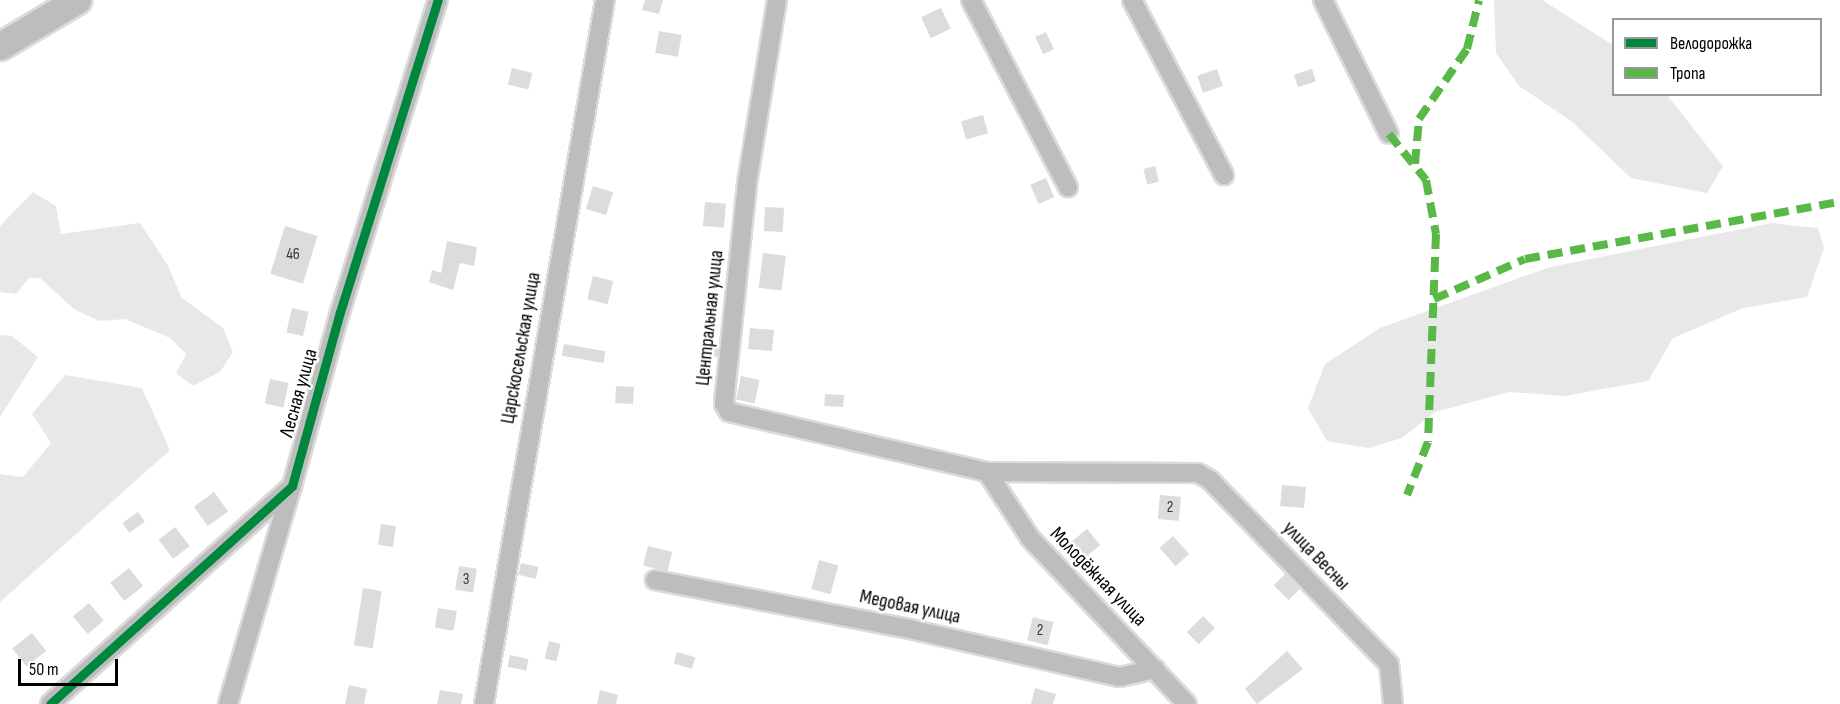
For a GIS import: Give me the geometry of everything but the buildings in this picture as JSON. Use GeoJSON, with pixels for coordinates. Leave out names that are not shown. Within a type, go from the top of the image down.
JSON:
{"type":"FeatureCollection","features":[{"type":"Feature","properties":{"kind":"highway"},"geometry":{"type":"LineString","coordinates":[[0,46],[76,0]]}},
{"type":"Feature","properties":{"kind":"street","name":"Лесная улица"},"geometry":{"type":"LineString","coordinates":[[228,704],[340,312],[438,0]]}},
{"type":"Feature","properties":{"kind":"street","name":"Царскосельская улица"},"geometry":{"type":"LineString","coordinates":[[484,704],[605,0]]}},
{"type":"Feature","properties":{"kind":"street","name":"Центральная улица"},"geometry":{"type":"LineString","coordinates":[[777,0],[747,184],[724,404],[729,412],[987,472],[1198,473],[1210,480]]}},
{"type":"Feature","properties":{"kind":"street"},"geometry":{"type":"LineString","coordinates":[[971,0],[1068,188]]}},
{"type":"Feature","properties":{"kind":"street"},"geometry":{"type":"LineString","coordinates":[[1132,0],[1224,175]]}},
{"type":"Feature","properties":{"kind":"street"},"geometry":{"type":"LineString","coordinates":[[1323,0],[1389,134]]}},
{"type":"Feature","properties":{"kind":"street","name":"Молодёжная улица"},"geometry":{"type":"LineString","coordinates":[[987,472],[1030,538],[1187,704]]}},
{"type":"Feature","properties":{"kind":"street","name":"улица Весны"},"geometry":{"type":"LineString","coordinates":[[1210,480],[1389,664],[1393,704]]}},
{"type":"Feature","properties":{"kind":"street"},"geometry":{"type":"LineString","coordinates":[[50,704],[292,486]]}},
{"type":"Feature","properties":{"kind":"street","name":"Медовая улица"},"geometry":{"type":"LineString","coordinates":[[655,580],[914,630],[1120,677],[1155,669]]}},
{"type":"Feature","properties":{"kind":"shaded area"},"geometry":{"type":"Polygon","coordinates":[[[1494,0],[1542,0],[1612,44],[1612,96],[1668,96],[1723,166],[1707,193],[1631,178],[1571,121],[1519,86],[1496,53],[1494,0]]]}},
{"type":"Feature","properties":{"kind":"shaded area"},"geometry":{"type":"Polygon","coordinates":[[[33,192],[56,206],[61,234],[140,223],[167,264],[182,298],[223,328],[233,352],[220,372],[193,386],[176,373],[186,354],[170,338],[125,319],[99,321],[74,309],[40,278],[29,278],[16,294],[0,292],[0,226],[33,192]]]}},
{"type":"Feature","properties":{"kind":"shaded area"},"geometry":{"type":"Polygon","coordinates":[[[1772,223],[1818,228],[1824,248],[1807,297],[1743,308],[1673,338],[1648,381],[1564,396],[1509,392],[1435,412],[1402,438],[1369,448],[1327,441],[1308,408],[1325,364],[1380,328],[1550,267],[1772,223]]]}},
{"type":"Feature","properties":{"kind":"shaded area"},"geometry":{"type":"Polygon","coordinates":[[[0,335],[12,336],[38,357],[0,417],[0,335]]]}},
{"type":"Feature","properties":{"kind":"shaded area"},"geometry":{"type":"Polygon","coordinates":[[[65,375],[142,388],[170,450],[0,602],[0,474],[23,477],[51,443],[32,414],[65,375]]]}},
{"type":"Feature","properties":{"kind":"marked path"},"geometry":{"type":"LineString","coordinates":[[1415,164],[1419,119],[1467,49],[1479,0]]}},
{"type":"Feature","properties":{"kind":"marked path"},"geometry":{"type":"LineString","coordinates":[[1389,134],[1426,180],[1436,234],[1428,442],[1407,495]]}},
{"type":"Feature","properties":{"kind":"marked path"},"geometry":{"type":"LineString","coordinates":[[1434,299],[1525,259],[1840,202]]}},
{"type":"Feature","properties":{"kind":"cycle path"},"geometry":{"type":"LineString","coordinates":[[50,704],[292,486],[340,312],[438,0]]}}]}
